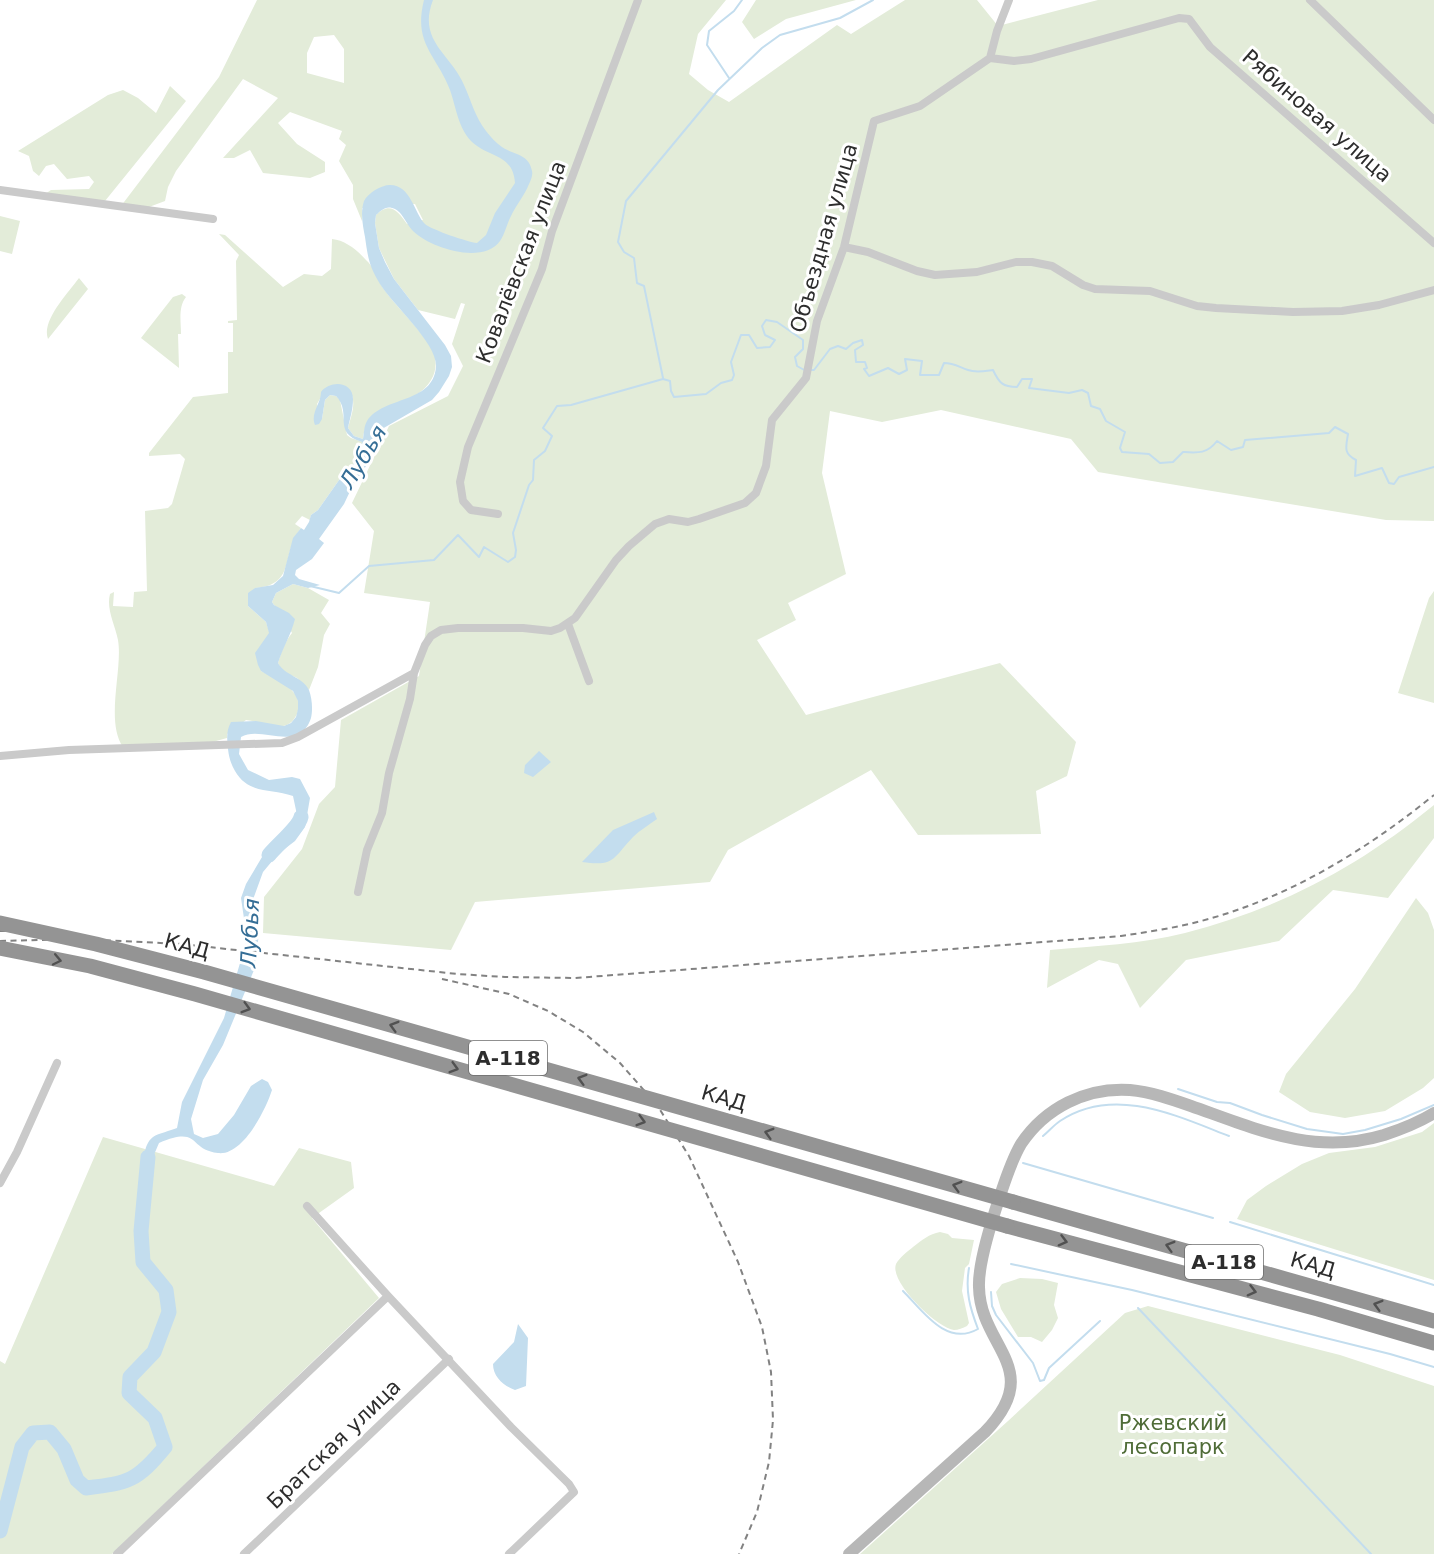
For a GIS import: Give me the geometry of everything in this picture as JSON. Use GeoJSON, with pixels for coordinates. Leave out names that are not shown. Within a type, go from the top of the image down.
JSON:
{"type":"FeatureCollection","features":[{"type":"Feature","properties":{"kind":"highway","name":"КАД"},"geometry":{"type":"LineString","coordinates":[[0,923],[96,944],[204,972],[1434,1321]]}},
{"type":"Feature","properties":{"kind":"highway","name":"КАД"},"geometry":{"type":"LineString","coordinates":[[0,948],[90,966],[195,994],[1006,1226],[1318,1309],[1434,1343]]}},
{"type":"Feature","properties":{"kind":"street","name":"Ковалёвская улица"},"geometry":{"type":"LineString","coordinates":[[498,514],[471,510],[463,501],[460,482],[468,447],[542,268],[552,231],[629,30],[638,0]]}},
{"type":"Feature","properties":{"kind":"street"},"geometry":{"type":"LineString","coordinates":[[990,58],[996,31],[1009,0]]}},
{"type":"Feature","properties":{"kind":"street"},"geometry":{"type":"LineString","coordinates":[[1310,0],[1434,120]]}},
{"type":"Feature","properties":{"kind":"street","name":"Рябиновая улица"},"geometry":{"type":"LineString","coordinates":[[990,58],[1014,61],[1031,59],[1179,18],[1189,19],[1210,46],[1434,243]]}},
{"type":"Feature","properties":{"kind":"street","name":"Объездная улица"},"geometry":{"type":"LineString","coordinates":[[568,624],[582,609],[616,560],[655,524],[669,519],[688,522],[699,519],[745,504],[756,493],[766,466],[772,420],[806,378],[817,321],[844,247],[874,122],[920,106],[990,58]]}},
{"type":"Feature","properties":{"kind":"street"},"geometry":{"type":"LineString","coordinates":[[0,190],[213,219]]}},
{"type":"Feature","properties":{"kind":"street"},"geometry":{"type":"LineString","coordinates":[[844,247],[868,252],[916,271],[935,274],[977,272],[1016,262],[1032,262],[1052,266],[1083,285],[1095,289],[1150,291],[1197,306],[1216,308],[1293,312],[1342,311],[1379,305],[1434,290]]}},
{"type":"Feature","properties":{"kind":"street"},"geometry":{"type":"LineString","coordinates":[[358,892],[367,850],[382,813],[389,773],[410,699],[414,673],[424,645],[431,636],[441,630],[458,628],[524,628],[551,631],[568,624],[589,681]]}},
{"type":"Feature","properties":{"kind":"street"},"geometry":{"type":"LineString","coordinates":[[0,756],[69,750],[282,743],[298,737],[414,673]]}},
{"type":"Feature","properties":{"kind":"street"},"geometry":{"type":"LineString","coordinates":[[0,1183],[17,1152],[57,1063]]}},
{"type":"Feature","properties":{"kind":"street"},"geometry":{"type":"LineString","coordinates":[[849,1554],[985,1432],[1007,1402],[1010,1394],[1008,1365],[983,1310],[979,1288],[980,1275],[993,1216],[1014,1159],[1027,1136],[1047,1115],[1087,1095],[1101,1091],[1129,1090],[1154,1094],[1266,1131],[1309,1141],[1335,1144],[1359,1141],[1403,1129],[1434,1113]]}},
{"type":"Feature","properties":{"kind":"street"},"geometry":{"type":"LineString","coordinates":[[307,1206],[388,1296],[511,1427],[569,1484],[574,1492],[510,1554]]}},
{"type":"Feature","properties":{"kind":"street"},"geometry":{"type":"LineString","coordinates":[[117,1554],[388,1296]]}},
{"type":"Feature","properties":{"kind":"street","name":"Братская улица"},"geometry":{"type":"LineString","coordinates":[[244,1554],[449,1359]]}},
{"type":"Feature","properties":{"kind":"green space"},"geometry":{"type":"Polygon","coordinates":[[[257,0],[726,0],[698,34],[689,74],[708,90],[729,102],[837,25],[851,34],[905,0],[977,0],[998,26],[1098,0],[1434,0],[1434,521],[1386,520],[1098,472],[1071,439],[941,410],[882,422],[830,411],[822,473],[846,574],[788,603],[796,620],[757,640],[806,715],[1000,663],[1076,742],[1067,776],[1036,791],[1041,834],[918,835],[871,770],[728,850],[710,882],[475,902],[451,950],[263,933],[264,897],[302,849],[319,804],[335,787],[341,720],[419,676],[430,602],[364,593],[374,531],[352,503],[389,426],[448,396],[463,366],[452,344],[465,304],[461,303],[455,319],[418,310],[394,279],[379,248],[376,215],[390,208],[397,212],[407,224],[423,220],[415,204],[362,208],[362,221],[353,199],[353,185],[339,161],[346,145],[339,139],[342,131],[290,112],[278,123],[297,144],[325,162],[325,172],[310,178],[263,173],[250,150],[234,158],[223,158],[278,98],[243,79],[176,171],[168,187],[165,201],[149,207],[121,206],[219,77],[257,0]],[[334,35],[314,37],[307,53],[307,73],[344,83],[344,49],[334,35]]]}},
{"type":"Feature","properties":{"kind":"green space"},"geometry":{"type":"Polygon","coordinates":[[[756,0],[856,0],[786,19],[754,39],[742,22],[756,0]]]}},
{"type":"Feature","properties":{"kind":"green space"},"geometry":{"type":"Polygon","coordinates":[[[170,86],[186,101],[105,201],[45,194],[51,190],[89,189],[94,182],[89,176],[67,179],[54,164],[46,166],[39,176],[33,171],[29,156],[18,151],[108,95],[123,90],[138,98],[156,113],[170,86]]]}},
{"type":"Feature","properties":{"kind":"green space"},"geometry":{"type":"Polygon","coordinates":[[[0,216],[20,221],[12,254],[0,251],[0,216]]]}},
{"type":"Feature","properties":{"kind":"green space"},"geometry":{"type":"Polygon","coordinates":[[[219,234],[225,235],[283,287],[304,274],[322,276],[331,269],[332,239],[350,246],[369,263],[383,288],[427,341],[434,353],[435,369],[431,380],[423,390],[373,416],[363,439],[354,436],[348,428],[353,405],[350,391],[330,395],[340,400],[347,435],[363,442],[359,455],[318,510],[311,515],[310,520],[302,516],[295,524],[301,528],[295,538],[282,575],[268,586],[255,588],[248,606],[266,622],[270,634],[264,643],[261,671],[294,692],[299,706],[293,720],[288,725],[278,726],[246,720],[227,734],[227,738],[211,744],[123,747],[115,723],[119,652],[110,611],[110,594],[114,592],[113,606],[133,607],[134,592],[147,591],[145,511],[168,508],[172,504],[185,459],[180,454],[149,456],[149,453],[193,397],[228,393],[228,352],[233,352],[233,323],[228,323],[228,321],[237,320],[236,261],[239,255],[219,234]],[[330,395],[321,397],[317,404],[322,419],[325,400],[330,395]]]}},
{"type":"Feature","properties":{"kind":"green space"},"geometry":{"type":"Polygon","coordinates":[[[79,278],[88,289],[48,339],[48,324],[52,316],[79,278]]]}},
{"type":"Feature","properties":{"kind":"green space"},"geometry":{"type":"Polygon","coordinates":[[[182,294],[186,297],[181,310],[181,334],[178,334],[179,368],[141,338],[173,297],[182,294]]]}},
{"type":"Feature","properties":{"kind":"green space"},"geometry":{"type":"Polygon","coordinates":[[[293,584],[308,588],[329,600],[321,613],[330,624],[324,635],[318,667],[309,690],[297,678],[282,671],[278,663],[285,643],[292,633],[279,609],[272,602],[276,593],[293,584]]]}},
{"type":"Feature","properties":{"kind":"green space"},"geometry":{"type":"Polygon","coordinates":[[[1434,591],[1434,703],[1398,693],[1429,598],[1434,591]]]}},
{"type":"Feature","properties":{"kind":"green space"},"geometry":{"type":"Polygon","coordinates":[[[1434,805],[1434,838],[1388,898],[1333,890],[1279,941],[1186,960],[1140,1008],[1118,964],[1099,960],[1047,988],[1050,950],[1168,937],[1254,911],[1317,883],[1347,866],[1377,848],[1434,805]]]}},
{"type":"Feature","properties":{"kind":"green space"},"geometry":{"type":"Polygon","coordinates":[[[1416,898],[1428,913],[1434,930],[1434,1078],[1423,1088],[1385,1111],[1345,1118],[1310,1112],[1279,1092],[1286,1074],[1355,989],[1416,898]]]}},
{"type":"Feature","properties":{"kind":"green space"},"geometry":{"type":"Polygon","coordinates":[[[1434,1123],[1434,1280],[1237,1219],[1247,1200],[1302,1164],[1329,1153],[1375,1147],[1422,1132],[1434,1123]]]}},
{"type":"Feature","properties":{"kind":"green space"},"geometry":{"type":"Polygon","coordinates":[[[103,1137],[274,1186],[299,1148],[351,1162],[354,1188],[312,1218],[379,1298],[112,1554],[0,1554],[0,1361],[5,1364],[103,1137]]]}},
{"type":"Feature","properties":{"kind":"green space"},"geometry":{"type":"Polygon","coordinates":[[[940,1232],[952,1238],[974,1240],[969,1264],[965,1268],[962,1291],[969,1323],[957,1330],[946,1327],[926,1313],[907,1292],[896,1272],[899,1259],[932,1234],[940,1232]]]}},
{"type":"Feature","properties":{"kind":"green space"},"geometry":{"type":"Polygon","coordinates":[[[1020,1278],[1042,1279],[1058,1283],[1054,1305],[1058,1318],[1042,1342],[1031,1337],[1018,1337],[1001,1309],[996,1292],[1002,1284],[1020,1278]]]}},
{"type":"Feature","properties":{"kind":"green space","name":"Ржевский лесопарк"},"geometry":{"type":"Polygon","coordinates":[[[1148,1306],[1340,1355],[1434,1386],[1434,1554],[860,1554],[1125,1313],[1148,1306]]]}},
{"type":"Feature","properties":{"kind":"water"},"geometry":{"type":"Polygon","coordinates":[[[424,0],[433,0],[429,14],[432,37],[458,74],[482,126],[506,150],[528,161],[532,178],[500,241],[492,248],[482,252],[456,251],[431,243],[413,231],[395,209],[385,208],[376,215],[379,248],[385,262],[394,279],[445,345],[451,356],[452,367],[449,376],[432,400],[382,429],[371,459],[353,485],[344,504],[319,539],[324,543],[312,559],[296,570],[295,575],[299,579],[320,585],[308,588],[293,584],[276,593],[272,602],[295,619],[278,663],[285,671],[306,685],[309,690],[312,704],[311,718],[305,729],[289,737],[250,734],[241,737],[239,754],[248,770],[269,780],[292,777],[300,779],[310,798],[305,827],[295,841],[278,854],[263,872],[251,905],[259,934],[254,970],[223,1045],[203,1080],[191,1119],[194,1134],[203,1138],[218,1134],[234,1115],[251,1086],[262,1079],[268,1082],[272,1090],[269,1098],[252,1130],[236,1147],[227,1152],[218,1153],[202,1148],[188,1137],[172,1138],[159,1143],[153,1157],[150,1176],[143,1176],[144,1155],[149,1141],[155,1136],[177,1128],[182,1102],[224,1018],[247,939],[241,898],[246,884],[265,852],[289,834],[297,815],[293,796],[247,784],[235,771],[229,755],[227,735],[231,722],[256,721],[284,726],[296,717],[298,709],[298,701],[293,691],[261,671],[258,665],[255,653],[269,633],[266,622],[248,606],[248,593],[255,588],[273,585],[283,576],[293,538],[301,528],[304,530],[311,515],[318,510],[359,455],[362,442],[347,433],[343,409],[336,396],[330,395],[325,400],[322,419],[319,424],[315,425],[314,416],[321,392],[335,384],[349,389],[353,399],[348,428],[354,436],[363,439],[366,423],[374,413],[426,388],[433,379],[436,367],[435,358],[423,336],[386,293],[373,272],[363,224],[364,201],[368,195],[379,188],[386,185],[397,186],[407,194],[425,224],[477,243],[486,235],[495,213],[515,183],[510,166],[471,141],[463,130],[450,90],[428,48],[421,28],[424,0]]]}},
{"type":"Feature","properties":{"kind":"water"},"geometry":{"type":"Polygon","coordinates":[[[539,751],[551,762],[533,777],[524,773],[525,765],[539,751]]]}},
{"type":"Feature","properties":{"kind":"water"},"geometry":{"type":"Polygon","coordinates":[[[654,812],[657,819],[636,834],[612,859],[601,863],[582,862],[613,830],[654,812]]]}},
{"type":"Feature","properties":{"kind":"water"},"geometry":{"type":"Polygon","coordinates":[[[518,1324],[528,1338],[526,1386],[515,1390],[500,1380],[493,1369],[493,1364],[514,1342],[518,1324]]]}},
{"type":"Feature","properties":{"kind":"waterway"},"geometry":{"type":"LineString","coordinates":[[729,78],[707,45],[709,31],[734,11],[742,0]]}},
{"type":"Feature","properties":{"kind":"waterway"},"geometry":{"type":"LineString","coordinates":[[663,378],[644,286],[637,283],[634,258],[624,252],[618,242],[626,201],[718,90],[762,48],[780,35],[840,18],[873,0]]}},
{"type":"Feature","properties":{"kind":"waterway"},"geometry":{"type":"LineString","coordinates":[[310,586],[339,593],[369,566],[434,560],[458,535],[479,557],[484,547],[508,562],[515,557],[513,533],[529,485],[533,480],[534,460],[545,451],[552,436],[543,428],[557,406],[571,405],[663,379],[670,381],[674,397],[706,394],[721,383],[732,380],[734,375],[731,362],[741,335],[749,335],[757,348],[770,347],[775,340],[765,335],[762,326],[766,320],[777,322],[803,340],[803,349],[795,357],[797,366],[806,371]]}},
{"type":"Feature","properties":{"kind":"waterway"},"geometry":{"type":"LineString","coordinates":[[811,370],[814,370],[830,349],[838,346],[846,349],[862,340],[863,345],[855,350],[856,362],[865,362],[867,368],[864,369],[869,376],[888,368],[899,374],[907,370],[905,359],[922,361],[920,375],[939,375],[944,363],[948,363],[974,371],[993,370],[1000,381],[1008,386],[1017,387],[1022,379],[1032,379],[1029,388],[1069,393],[1082,390],[1088,393],[1091,406],[1100,409],[1106,421],[1125,432],[1120,448],[1122,452],[1149,454],[1160,463],[1173,462],[1183,452],[1206,450],[1217,441],[1231,450],[1243,447],[1245,440],[1329,433],[1335,427],[1348,434],[1346,449],[1349,455],[1356,460],[1355,476],[1382,468],[1389,483],[1394,484],[1399,477],[1434,467]]}},
{"type":"Feature","properties":{"kind":"waterway","name":"Лубья"},"geometry":{"type":"LineString","coordinates":[[269,855],[292,831],[301,817]]}},
{"type":"Feature","properties":{"kind":"waterway"},"geometry":{"type":"LineString","coordinates":[[1178,1089],[1217,1102],[1230,1103],[1307,1129],[1343,1134],[1401,1119],[1434,1105]]}},
{"type":"Feature","properties":{"kind":"waterway"},"geometry":{"type":"LineString","coordinates":[[1043,1136],[1060,1121],[1081,1110],[1102,1105],[1123,1105],[1167,1113],[1229,1136]]}},
{"type":"Feature","properties":{"kind":"waterway","name":"Лубья"},"geometry":{"type":"LineString","coordinates":[[0,1531],[22,1447],[33,1433],[50,1432],[64,1449],[77,1480],[86,1488],[123,1482],[139,1474],[165,1447],[155,1418],[129,1393],[130,1377],[154,1352],[169,1312],[166,1290],[143,1262],[141,1231],[148,1157]]}},
{"type":"Feature","properties":{"kind":"waterway"},"geometry":{"type":"LineString","coordinates":[[1023,1163],[1213,1218]]}},
{"type":"Feature","properties":{"kind":"waterway"},"geometry":{"type":"LineString","coordinates":[[1230,1222],[1434,1285]]}},
{"type":"Feature","properties":{"kind":"waterway"},"geometry":{"type":"LineString","coordinates":[[1011,1264],[1132,1290],[1434,1367]]}},
{"type":"Feature","properties":{"kind":"waterway"},"geometry":{"type":"LineString","coordinates":[[903,1291],[927,1317],[945,1330],[966,1333],[978,1329],[969,1299],[969,1268]]}},
{"type":"Feature","properties":{"kind":"waterway"},"geometry":{"type":"LineString","coordinates":[[991,1292],[992,1306],[996,1315],[1033,1363],[1040,1381],[1044,1380],[1049,1368],[1100,1321]]}},
{"type":"Feature","properties":{"kind":"waterway"},"geometry":{"type":"LineString","coordinates":[[1138,1308],[1371,1554]]}},
{"type":"Feature","properties":{"kind":"railway"},"geometry":{"type":"LineString","coordinates":[[0,941],[80,939],[181,944],[457,974],[575,978],[1121,936],[1215,917],[1283,892],[1346,858],[1434,795]]}},
{"type":"Feature","properties":{"kind":"railway"},"geometry":{"type":"LineString","coordinates":[[0,931],[42,931]]}},
{"type":"Feature","properties":{"kind":"railway"},"geometry":{"type":"LineString","coordinates":[[442,979],[509,994],[548,1011],[583,1032],[620,1063],[657,1105],[689,1156],[738,1262],[762,1327],[771,1372],[773,1420],[769,1462],[757,1512],[739,1554]]}}]}
